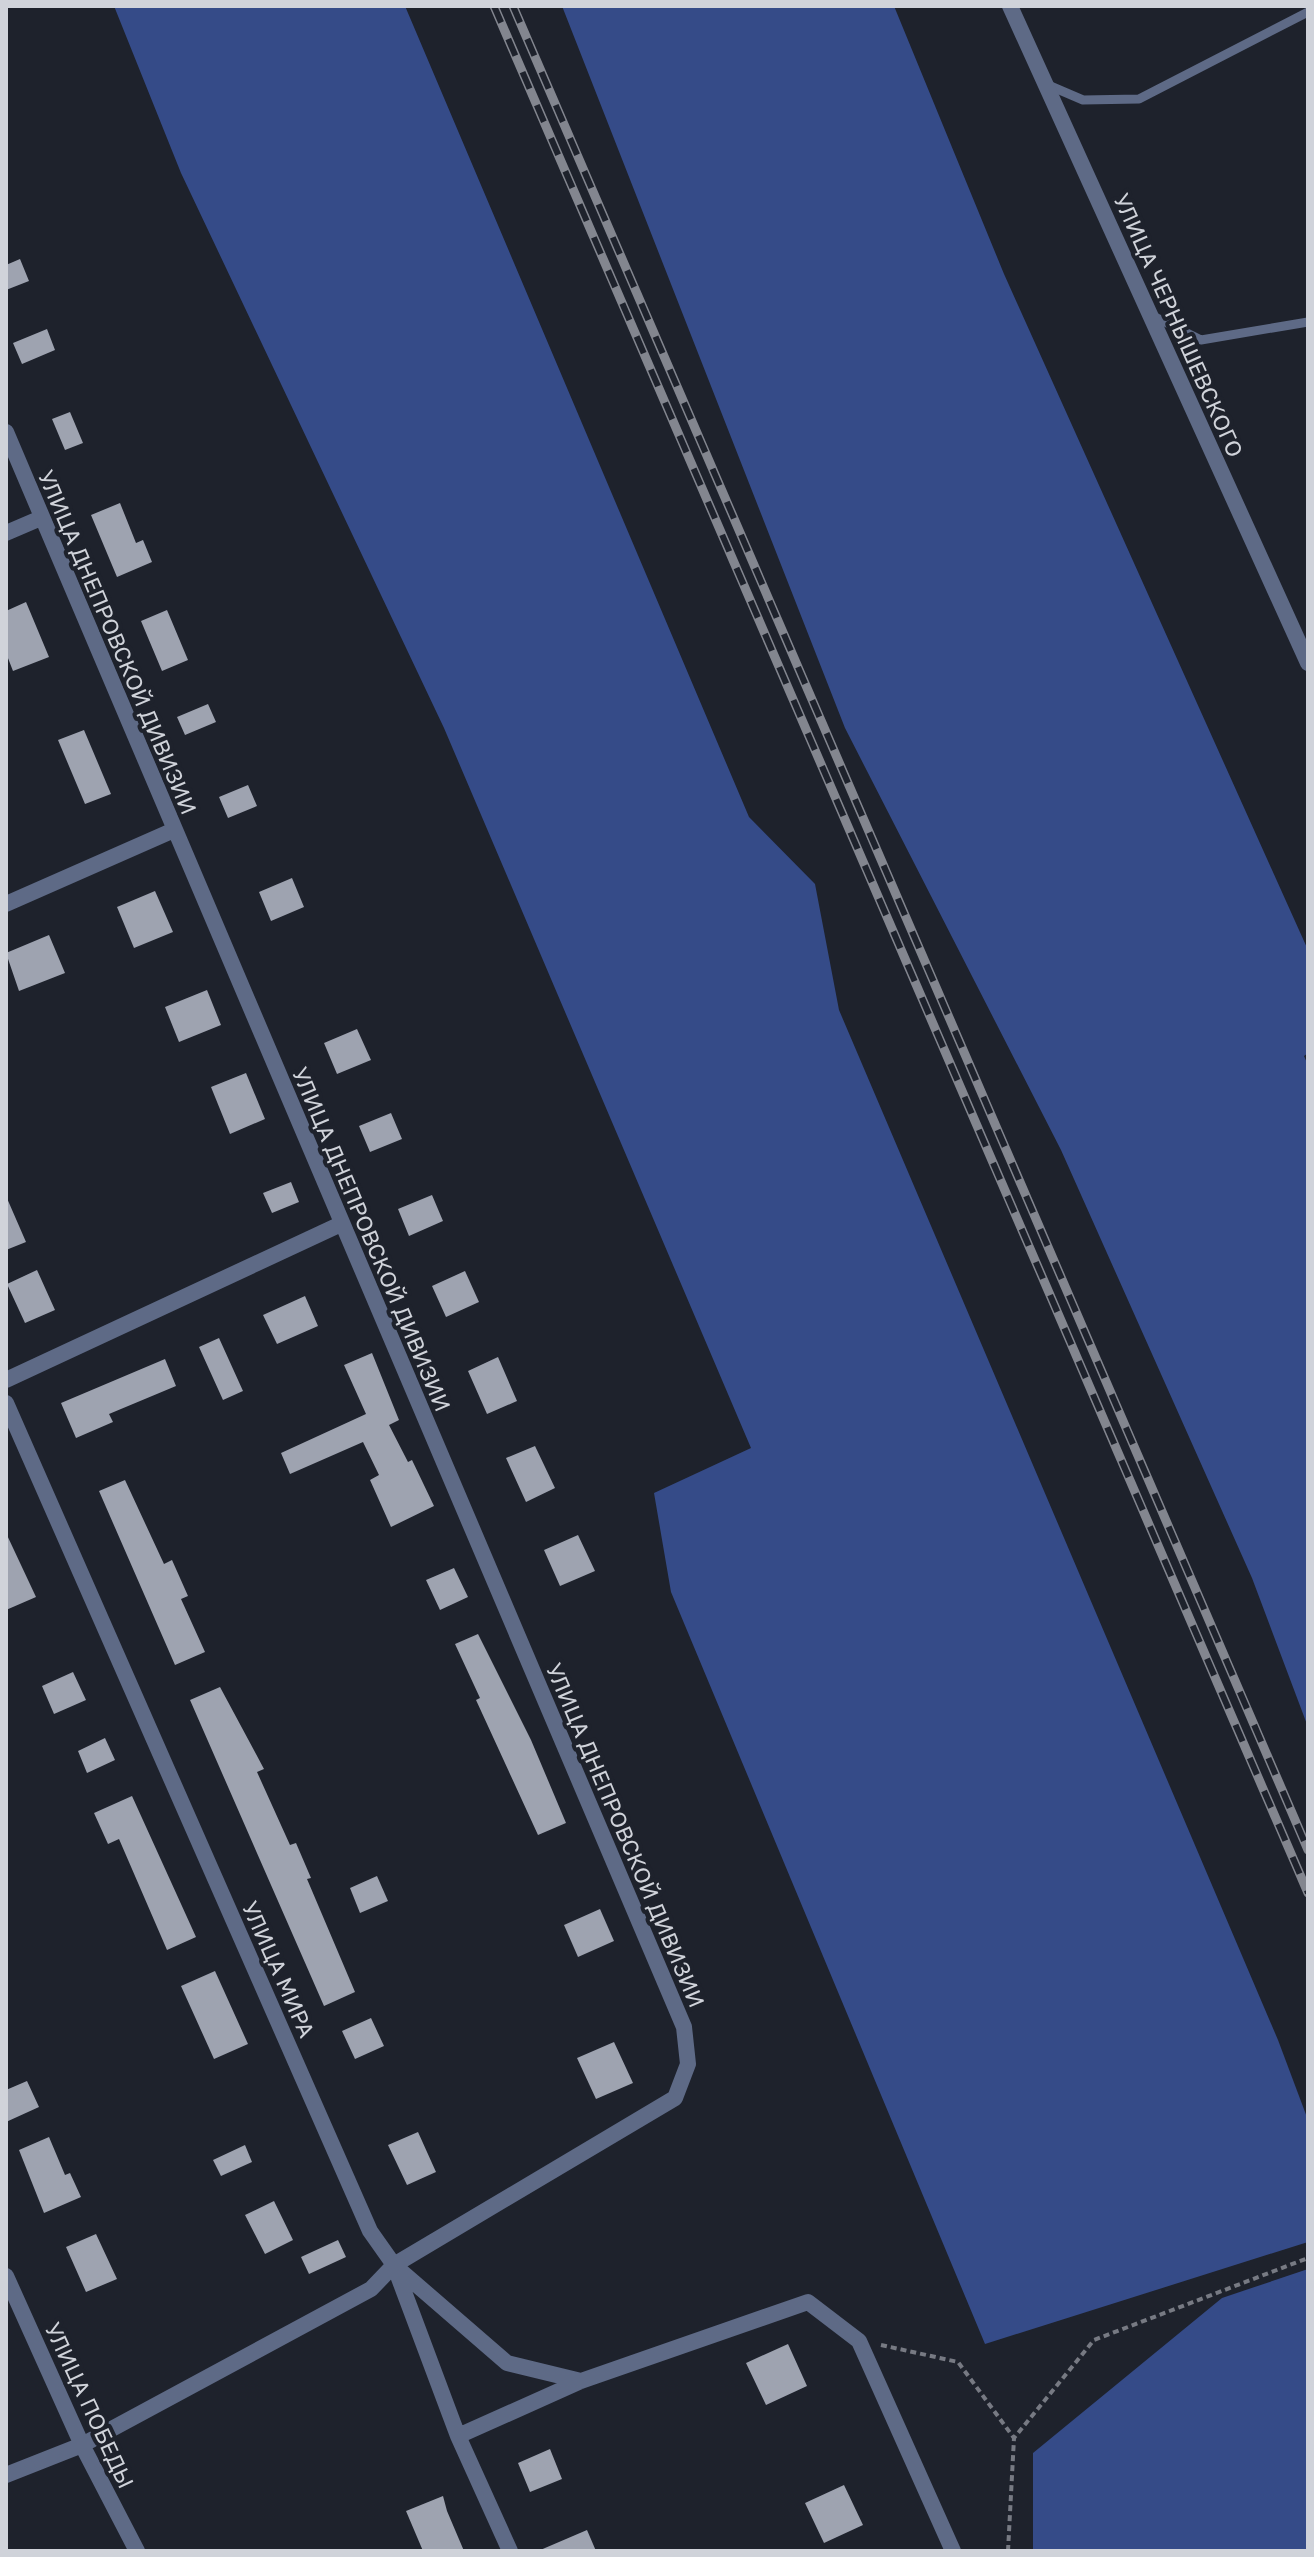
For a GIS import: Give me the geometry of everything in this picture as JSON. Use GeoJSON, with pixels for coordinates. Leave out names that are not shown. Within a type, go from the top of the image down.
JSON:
{"type":"FeatureCollection","features":[{"type":"Feature","properties":{"kind":"street","name":"УЛИЦА ЧЕРНЫШЕВСКОГО"},"geometry":{"type":"LineString","coordinates":[[1010,6],[1308,663]]}},
{"type":"Feature","properties":{"kind":"street","name":"УЛИЦА ДНЕПРОВСКОЙ ДИВИЗИИ"},"geometry":{"type":"LineString","coordinates":[[6,432],[684,2027],[688,2064],[675,2098],[394,2265]]}},
{"type":"Feature","properties":{"kind":"street"},"geometry":{"type":"LineString","coordinates":[[6,533],[41,518]]}},
{"type":"Feature","properties":{"kind":"street"},"geometry":{"type":"LineString","coordinates":[[6,904],[174,830]]}},
{"type":"Feature","properties":{"kind":"street"},"geometry":{"type":"LineString","coordinates":[[6,1380],[341,1224]]}},
{"type":"Feature","properties":{"kind":"street","name":"УЛИЦА МИРА"},"geometry":{"type":"LineString","coordinates":[[6,1403],[370,2231],[394,2265],[458,2436],[510,2551]]}},
{"type":"Feature","properties":{"kind":"street"},"geometry":{"type":"LineString","coordinates":[[6,2475],[82,2445],[371,2289],[394,2265],[507,2363],[581,2381]]}},
{"type":"Feature","properties":{"kind":"street","name":"УЛИЦА ПОБЕДЫ"},"geometry":{"type":"LineString","coordinates":[[6,2276],[82,2445],[137,2551]]}},
{"type":"Feature","properties":{"kind":"street"},"geometry":{"type":"LineString","coordinates":[[458,2436],[581,2381],[808,2302],[859,2341],[953,2551]]}},
{"type":"Feature","properties":{"kind":"lane"},"geometry":{"type":"LineString","coordinates":[[1045,83],[1083,100],[1139,99],[1308,12]]}},
{"type":"Feature","properties":{"kind":"lane"},"geometry":{"type":"LineString","coordinates":[[1150,314],[1201,340],[1308,322]]}},
{"type":"Feature","properties":{"kind":"path"},"geometry":{"type":"LineString","coordinates":[[1008,2551],[1014,2438],[1094,2340],[1308,2258]]}},
{"type":"Feature","properties":{"kind":"path"},"geometry":{"type":"LineString","coordinates":[[859,2341],[958,2362],[1014,2438]]}},
{"type":"Feature","properties":{"kind":"shaded area"},"geometry":{"type":"Polygon","coordinates":[[[114,6],[405,6],[749,817],[815,884],[839,1010],[1278,2040],[1308,2120],[1308,2242],[985,2344],[671,1592],[654,1493],[751,1448],[444,728],[181,173],[114,6]]]}},
{"type":"Feature","properties":{"kind":"shaded area"},"geometry":{"type":"Polygon","coordinates":[[[562,6],[894,6],[1004,274],[1308,950],[1308,1053],[1304,1056],[1308,1065],[1308,1727],[1252,1578],[1061,1150],[845,728],[562,6]]]}},
{"type":"Feature","properties":{"kind":"shaded area"},"geometry":{"type":"Polygon","coordinates":[[[1308,2269],[1308,2551],[1033,2551],[1033,2453],[1222,2298],[1308,2269]]]}},
{"type":"Feature","properties":{"kind":"building"},"geometry":{"type":"Polygon","coordinates":[[[20,259],[29,281],[6,290],[6,265],[20,259]]]}},
{"type":"Feature","properties":{"kind":"building"},"geometry":{"type":"Polygon","coordinates":[[[47,329],[55,350],[22,364],[13,343],[47,329]]]}},
{"type":"Feature","properties":{"kind":"building"},"geometry":{"type":"Polygon","coordinates":[[[70,412],[83,443],[65,450],[52,419],[70,412]]]}},
{"type":"Feature","properties":{"kind":"building"},"geometry":{"type":"Polygon","coordinates":[[[120,503],[136,543],[143,540],[152,562],[117,577],[91,515],[120,503]]]}},
{"type":"Feature","properties":{"kind":"building"},"geometry":{"type":"Polygon","coordinates":[[[26,602],[49,657],[13,671],[6,653],[6,611],[26,602]]]}},
{"type":"Feature","properties":{"kind":"building"},"geometry":{"type":"Polygon","coordinates":[[[167,610],[188,660],[162,671],[141,621],[167,610]]]}},
{"type":"Feature","properties":{"kind":"building"},"geometry":{"type":"Polygon","coordinates":[[[208,704],[216,722],[185,735],[177,717],[208,704]]]}},
{"type":"Feature","properties":{"kind":"building"},"geometry":{"type":"Polygon","coordinates":[[[84,730],[111,794],[85,804],[58,740],[84,730]]]}},
{"type":"Feature","properties":{"kind":"building"},"geometry":{"type":"Polygon","coordinates":[[[248,785],[257,806],[228,818],[219,797],[248,785]]]}},
{"type":"Feature","properties":{"kind":"building"},"geometry":{"type":"Polygon","coordinates":[[[292,878],[304,907],[271,921],[259,892],[292,878]]]}},
{"type":"Feature","properties":{"kind":"building"},"geometry":{"type":"Polygon","coordinates":[[[155,891],[173,932],[134,948],[117,907],[155,891]]]}},
{"type":"Feature","properties":{"kind":"building"},"geometry":{"type":"Polygon","coordinates":[[[49,935],[65,973],[19,991],[6,953],[49,935]]]}},
{"type":"Feature","properties":{"kind":"building"},"geometry":{"type":"Polygon","coordinates":[[[207,990],[221,1025],[179,1042],[165,1007],[207,990]]]}},
{"type":"Feature","properties":{"kind":"building"},"geometry":{"type":"Polygon","coordinates":[[[357,1029],[371,1060],[337,1074],[324,1043],[357,1029]]]}},
{"type":"Feature","properties":{"kind":"building"},"geometry":{"type":"Polygon","coordinates":[[[246,1073],[265,1119],[230,1134],[211,1087],[246,1073]]]}},
{"type":"Feature","properties":{"kind":"building"},"geometry":{"type":"Polygon","coordinates":[[[391,1113],[402,1139],[370,1152],[359,1126],[391,1113]]]}},
{"type":"Feature","properties":{"kind":"building"},"geometry":{"type":"Polygon","coordinates":[[[291,1182],[299,1202],[272,1213],[263,1193],[291,1182]]]}},
{"type":"Feature","properties":{"kind":"building"},"geometry":{"type":"Polygon","coordinates":[[[432,1195],[443,1221],[409,1236],[398,1209],[432,1195]]]}},
{"type":"Feature","properties":{"kind":"building"},"geometry":{"type":"Polygon","coordinates":[[[6,1196],[26,1242],[6,1250],[6,1196]]]}},
{"type":"Feature","properties":{"kind":"building"},"geometry":{"type":"Polygon","coordinates":[[[37,1270],[55,1310],[25,1323],[7,1284],[37,1270]]]}},
{"type":"Feature","properties":{"kind":"building"},"geometry":{"type":"Polygon","coordinates":[[[465,1271],[479,1302],[446,1317],[432,1286],[465,1271]]]}},
{"type":"Feature","properties":{"kind":"building"},"geometry":{"type":"Polygon","coordinates":[[[305,1296],[318,1326],[277,1344],[263,1315],[305,1296]]]}},
{"type":"Feature","properties":{"kind":"building"},"geometry":{"type":"Polygon","coordinates":[[[219,1338],[243,1391],[223,1400],[199,1347],[219,1338]]]}},
{"type":"Feature","properties":{"kind":"building"},"geometry":{"type":"Polygon","coordinates":[[[372,1353],[399,1420],[389,1425],[408,1462],[412,1460],[434,1506],[391,1527],[370,1480],[379,1475],[363,1442],[290,1474],[281,1453],[366,1414],[344,1365],[372,1353]]]}},
{"type":"Feature","properties":{"kind":"building"},"geometry":{"type":"Polygon","coordinates":[[[498,1357],[517,1401],[487,1414],[468,1371],[498,1357]]]}},
{"type":"Feature","properties":{"kind":"building"},"geometry":{"type":"Polygon","coordinates":[[[165,1359],[176,1386],[109,1414],[113,1422],[76,1438],[61,1403],[165,1359]]]}},
{"type":"Feature","properties":{"kind":"building"},"geometry":{"type":"Polygon","coordinates":[[[535,1446],[555,1488],[526,1502],[506,1458],[535,1446]]]}},
{"type":"Feature","properties":{"kind":"building"},"geometry":{"type":"Polygon","coordinates":[[[125,1480],[164,1564],[172,1560],[188,1596],[181,1599],[205,1652],[175,1665],[99,1491],[125,1480]]]}},
{"type":"Feature","properties":{"kind":"building"},"geometry":{"type":"Polygon","coordinates":[[[6,1533],[36,1597],[6,1610],[6,1533]]]}},
{"type":"Feature","properties":{"kind":"building"},"geometry":{"type":"Polygon","coordinates":[[[578,1535],[595,1571],[560,1586],[544,1550],[578,1535]]]}},
{"type":"Feature","properties":{"kind":"building"},"geometry":{"type":"Polygon","coordinates":[[[454,1568],[468,1597],[440,1610],[426,1580],[454,1568]]]}},
{"type":"Feature","properties":{"kind":"building"},"geometry":{"type":"Polygon","coordinates":[[[478,1634],[531,1740],[566,1823],[538,1835],[476,1700],[480,1698],[455,1644],[478,1634]]]}},
{"type":"Feature","properties":{"kind":"building"},"geometry":{"type":"Polygon","coordinates":[[[73,1672],[86,1700],[54,1714],[42,1686],[73,1672]]]}},
{"type":"Feature","properties":{"kind":"building"},"geometry":{"type":"Polygon","coordinates":[[[220,1687],[264,1769],[257,1772],[290,1845],[296,1843],[311,1878],[307,1879],[355,1992],[324,2006],[190,1700],[220,1687]]]}},
{"type":"Feature","properties":{"kind":"building"},"geometry":{"type":"Polygon","coordinates":[[[105,1738],[115,1760],[87,1773],[78,1751],[105,1738]]]}},
{"type":"Feature","properties":{"kind":"building"},"geometry":{"type":"Polygon","coordinates":[[[132,1796],[196,1937],[167,1950],[119,1839],[108,1844],[94,1813],[132,1796]]]}},
{"type":"Feature","properties":{"kind":"building"},"geometry":{"type":"Polygon","coordinates":[[[377,1876],[388,1901],[360,1913],[350,1888],[377,1876]]]}},
{"type":"Feature","properties":{"kind":"building"},"geometry":{"type":"Polygon","coordinates":[[[600,1909],[614,1941],[578,1957],[564,1925],[600,1909]]]}},
{"type":"Feature","properties":{"kind":"building"},"geometry":{"type":"Polygon","coordinates":[[[215,1971],[248,2044],[214,2059],[181,1986],[215,1971]]]}},
{"type":"Feature","properties":{"kind":"building"},"geometry":{"type":"Polygon","coordinates":[[[371,2018],[384,2046],[355,2059],[342,2031],[371,2018]]]}},
{"type":"Feature","properties":{"kind":"building"},"geometry":{"type":"Polygon","coordinates":[[[614,2042],[633,2083],[596,2099],[577,2058],[614,2042]]]}},
{"type":"Feature","properties":{"kind":"building"},"geometry":{"type":"Polygon","coordinates":[[[27,2081],[39,2107],[6,2122],[6,2090],[27,2081]]]}},
{"type":"Feature","properties":{"kind":"building"},"geometry":{"type":"Polygon","coordinates":[[[418,2132],[436,2172],[407,2185],[388,2145],[418,2132]]]}},
{"type":"Feature","properties":{"kind":"building"},"geometry":{"type":"Polygon","coordinates":[[[49,2137],[65,2175],[70,2173],[81,2197],[44,2213],[19,2150],[49,2137]]]}},
{"type":"Feature","properties":{"kind":"building"},"geometry":{"type":"Polygon","coordinates":[[[245,2145],[252,2162],[221,2176],[213,2160],[245,2145]]]}},
{"type":"Feature","properties":{"kind":"building"},"geometry":{"type":"Polygon","coordinates":[[[274,2201],[293,2240],[265,2254],[245,2215],[274,2201]]]}},
{"type":"Feature","properties":{"kind":"building"},"geometry":{"type":"Polygon","coordinates":[[[96,2234],[117,2279],[86,2292],[66,2247],[96,2234]]]}},
{"type":"Feature","properties":{"kind":"building"},"geometry":{"type":"Polygon","coordinates":[[[338,2240],[346,2257],[309,2274],[301,2257],[338,2240]]]}},
{"type":"Feature","properties":{"kind":"building"},"geometry":{"type":"Polygon","coordinates":[[[788,2344],[807,2386],[766,2405],[746,2363],[788,2344]]]}},
{"type":"Feature","properties":{"kind":"building"},"geometry":{"type":"Polygon","coordinates":[[[550,2449],[562,2479],[530,2492],[518,2463],[550,2449]]]}},
{"type":"Feature","properties":{"kind":"building"},"geometry":{"type":"Polygon","coordinates":[[[844,2485],[863,2525],[824,2543],[805,2503],[844,2485]]]}},
{"type":"Feature","properties":{"kind":"building"},"geometry":{"type":"Polygon","coordinates":[[[443,2496],[464,2551],[423,2551],[406,2511],[443,2496]]]}},
{"type":"Feature","properties":{"kind":"building"},"geometry":{"type":"Polygon","coordinates":[[[587,2530],[596,2551],[538,2551],[587,2530]]]}},
{"type":"Feature","properties":{"kind":"railway"},"geometry":{"type":"LineString","coordinates":[[494,6],[1308,1893]]}},
{"type":"Feature","properties":{"kind":"railway"},"geometry":{"type":"LineString","coordinates":[[513,6],[1308,1850]]}}]}
